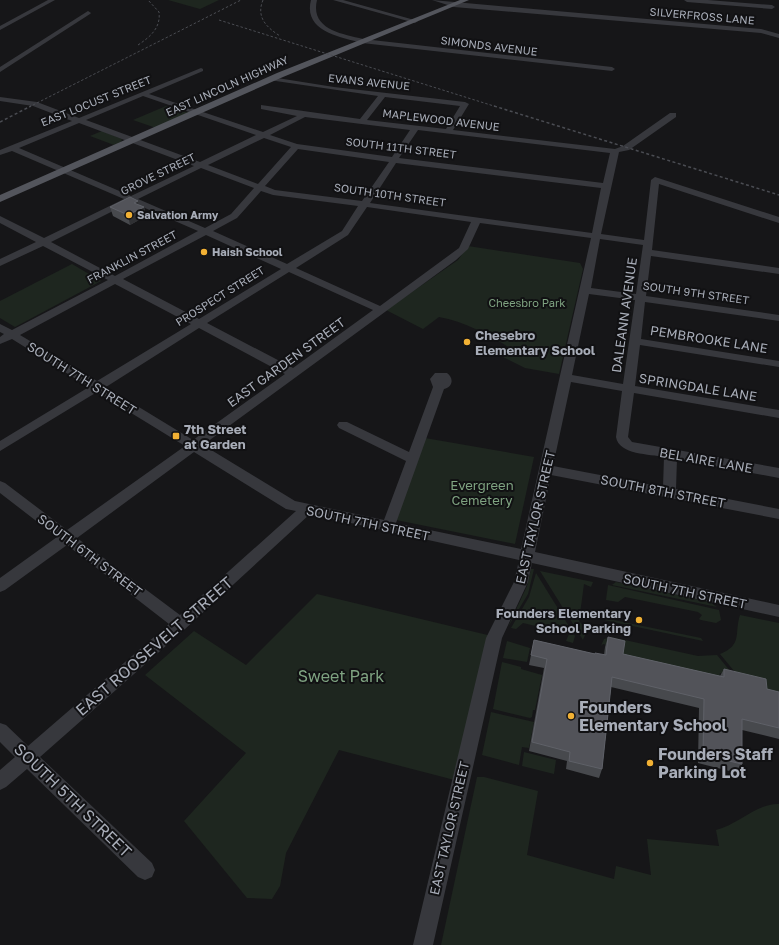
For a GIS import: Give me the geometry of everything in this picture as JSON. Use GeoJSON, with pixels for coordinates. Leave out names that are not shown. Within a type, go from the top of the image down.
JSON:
{"type":"FeatureCollection","features":[{"type":"Feature","properties":{"kind":"main road","name":"EAST LINCOLN HIGHWAY"},"geometry":{"type":"LineString","coordinates":[[0,199],[271,79],[466,0]]}},
{"type":"Feature","properties":{"kind":"street"},"geometry":{"type":"LineString","coordinates":[[0,28],[52,0]]}},
{"type":"Feature","properties":{"kind":"street","name":"SIMONDS AVENUE"},"geometry":{"type":"LineString","coordinates":[[314,0],[311,8],[313,15],[320,25],[331,32],[363,41],[612,69]]}},
{"type":"Feature","properties":{"kind":"street"},"geometry":{"type":"LineString","coordinates":[[336,0],[416,20]]}},
{"type":"Feature","properties":{"kind":"street","name":"SILVERFROSS LANE"},"geometry":{"type":"LineString","coordinates":[[435,0],[455,4],[752,30],[779,36]]}},
{"type":"Feature","properties":{"kind":"street"},"geometry":{"type":"LineString","coordinates":[[687,0],[772,7]]}},
{"type":"Feature","properties":{"kind":"street"},"geometry":{"type":"LineString","coordinates":[[0,70],[88,13]]}},
{"type":"Feature","properties":{"kind":"street"},"geometry":{"type":"LineString","coordinates":[[0,64],[8,65]]}},
{"type":"Feature","properties":{"kind":"street","name":"EAST LOCUST STREET"},"geometry":{"type":"LineString","coordinates":[[0,153],[201,70]]}},
{"type":"Feature","properties":{"kind":"street","name":"EVANS AVENUE"},"geometry":{"type":"LineString","coordinates":[[271,79],[334,90],[383,94],[465,104],[449,131]]}},
{"type":"Feature","properties":{"kind":"street","name":"SOUTH 11TH STREET"},"geometry":{"type":"LineString","coordinates":[[143,94],[296,146],[395,160],[606,186]]}},
{"type":"Feature","properties":{"kind":"street"},"geometry":{"type":"LineString","coordinates":[[362,122],[383,94]]}},
{"type":"Feature","properties":{"kind":"street","name":"SOUTH 10TH STREET"},"geometry":{"type":"LineString","coordinates":[[0,99],[34,104],[136,140],[273,192],[595,236],[648,248],[779,271]]}},
{"type":"Feature","properties":{"kind":"street","name":"MAPLEWOOD AVENUE"},"geometry":{"type":"LineString","coordinates":[[264,107],[362,122],[615,151]]}},
{"type":"Feature","properties":{"kind":"street","name":"GROVE STREET"},"geometry":{"type":"LineString","coordinates":[[0,263],[304,114]]}},
{"type":"Feature","properties":{"kind":"street"},"geometry":{"type":"LineString","coordinates":[[615,151],[626,148],[673,115]]}},
{"type":"Feature","properties":{"kind":"street","name":"PROSPECT STREET"},"geometry":{"type":"LineString","coordinates":[[0,447],[345,233],[416,128]]}},
{"type":"Feature","properties":{"kind":"street","name":"FRANKLIN STREET"},"geometry":{"type":"LineString","coordinates":[[0,341],[238,213],[296,146]]}},
{"type":"Feature","properties":{"kind":"street"},"geometry":{"type":"LineString","coordinates":[[12,148],[205,231],[381,310]]}},
{"type":"Feature","properties":{"kind":"street","name":"EAST TAYLOR STREET"},"geometry":{"type":"LineString","coordinates":[[423,945],[494,638],[521,582],[585,290],[595,236],[615,151]]}},
{"type":"Feature","properties":{"kind":"street","name":"DALEANN AVENUE"},"geometry":{"type":"LineString","coordinates":[[634,447],[625,444],[622,437],[648,248],[655,180],[779,220]]}},
{"type":"Feature","properties":{"kind":"street"},"geometry":{"type":"LineString","coordinates":[[0,219],[293,373]]}},
{"type":"Feature","properties":{"kind":"street","name":"EAST GARDEN STREET"},"geometry":{"type":"LineString","coordinates":[[0,586],[463,249],[477,219]]}},
{"type":"Feature","properties":{"kind":"street","name":"SOUTH 9TH STREET"},"geometry":{"type":"LineString","coordinates":[[585,290],[779,318]]}},
{"type":"Feature","properties":{"kind":"street","name":"SOUTH 7TH STREET"},"geometry":{"type":"LineString","coordinates":[[0,327],[96,388],[280,500],[306,510],[779,611]]}},
{"type":"Feature","properties":{"kind":"street","name":"PEMBROOKE LANE"},"geometry":{"type":"LineString","coordinates":[[635,341],[779,364]]}},
{"type":"Feature","properties":{"kind":"street","name":"SPRINGDALE LANE"},"geometry":{"type":"LineString","coordinates":[[566,378],[779,414]]}},
{"type":"Feature","properties":{"kind":"street"},"geometry":{"type":"LineString","coordinates":[[388,527],[414,460],[440,385]]}},
{"type":"Feature","properties":{"kind":"street"},"geometry":{"type":"LineString","coordinates":[[343,425],[414,460]]}},
{"type":"Feature","properties":{"kind":"street","name":"BEL AIRE LANE"},"geometry":{"type":"LineString","coordinates":[[634,447],[779,474]]}},
{"type":"Feature","properties":{"kind":"street"},"geometry":{"type":"LineString","coordinates":[[669,492],[671,454]]}},
{"type":"Feature","properties":{"kind":"street","name":"SOUTH 8TH STREET"},"geometry":{"type":"LineString","coordinates":[[546,469],[779,514]]}},
{"type":"Feature","properties":{"kind":"street","name":"SOUTH 6TH STREET"},"geometry":{"type":"LineString","coordinates":[[0,486],[180,624]]}},
{"type":"Feature","properties":{"kind":"street","name":"EAST ROOSEVELT STREET"},"geometry":{"type":"LineString","coordinates":[[0,781],[180,624],[306,510]]}},
{"type":"Feature","properties":{"kind":"street","name":"SOUTH 5TH STREET"},"geometry":{"type":"LineString","coordinates":[[0,732],[145,870]]}},
{"type":"Feature","properties":{"kind":"green space"},"geometry":{"type":"Polygon","coordinates":[[[168,0],[219,0],[200,9],[168,0]]]}},
{"type":"Feature","properties":{"kind":"green space"},"geometry":{"type":"Polygon","coordinates":[[[166,106],[189,113],[156,128],[133,120],[166,106]]]}},
{"type":"Feature","properties":{"kind":"green space"},"geometry":{"type":"Polygon","coordinates":[[[102,131],[122,139],[121,142],[114,145],[90,136],[102,131]]]}},
{"type":"Feature","properties":{"kind":"green space","name":"Cheesbro Park"},"geometry":{"type":"Polygon","coordinates":[[[468,246],[580,263],[583,269],[559,374],[525,368],[503,357],[510,348],[467,325],[439,317],[423,329],[386,310],[458,260],[468,246]]]}},
{"type":"Feature","properties":{"kind":"green space"},"geometry":{"type":"Polygon","coordinates":[[[72,264],[101,281],[15,327],[0,318],[0,301],[72,264]]]}},
{"type":"Feature","properties":{"kind":"green space","name":"Evergreen Cemetery"},"geometry":{"type":"Polygon","coordinates":[[[425,438],[534,457],[515,544],[396,520],[425,438]]]}},
{"type":"Feature","properties":{"kind":"green space"},"geometry":{"type":"Polygon","coordinates":[[[531,569],[534,569],[528,594],[508,627],[527,586],[531,569]]]}},
{"type":"Feature","properties":{"kind":"green space"},"geometry":{"type":"Polygon","coordinates":[[[540,571],[593,582],[591,587],[584,584],[579,621],[587,630],[583,640],[540,571]]]}},
{"type":"Feature","properties":{"kind":"green space"},"geometry":{"type":"Polygon","coordinates":[[[536,573],[575,636],[573,643],[566,641],[569,634],[523,623],[516,629],[511,628],[529,597],[536,573]]]}},
{"type":"Feature","properties":{"kind":"green space"},"geometry":{"type":"Polygon","coordinates":[[[616,582],[701,600],[711,603],[717,607],[612,585],[616,582]]]}},
{"type":"Feature","properties":{"kind":"green space"},"geometry":{"type":"Polygon","coordinates":[[[608,585],[719,610],[721,620],[716,623],[701,620],[699,619],[702,615],[698,612],[625,597],[618,602],[606,600],[608,585]]]}},
{"type":"Feature","properties":{"kind":"green space","name":"Sweet Park"},"geometry":{"type":"Polygon","coordinates":[[[317,594],[500,638],[466,783],[339,750],[286,853],[280,886],[272,899],[247,898],[184,821],[246,753],[145,675],[194,631],[246,665],[317,594]]]}},
{"type":"Feature","properties":{"kind":"green space"},"geometry":{"type":"Polygon","coordinates":[[[740,615],[779,623],[779,701],[744,683],[720,654],[732,647],[735,642],[740,615]]]}},
{"type":"Feature","properties":{"kind":"green space"},"geometry":{"type":"Polygon","coordinates":[[[604,618],[701,638],[703,641],[604,620],[604,618]]]}},
{"type":"Feature","properties":{"kind":"green space"},"geometry":{"type":"Polygon","coordinates":[[[611,637],[698,656],[717,655],[739,682],[720,673],[718,685],[621,663],[607,645],[603,644],[601,646],[604,639],[611,637]]]}},
{"type":"Feature","properties":{"kind":"green space"},"geometry":{"type":"Polygon","coordinates":[[[507,641],[530,648],[527,662],[503,658],[507,641]]]}},
{"type":"Feature","properties":{"kind":"green space"},"geometry":{"type":"Polygon","coordinates":[[[502,662],[542,675],[535,710],[533,710],[532,717],[530,718],[493,709],[502,662]]]}},
{"type":"Feature","properties":{"kind":"green space"},"geometry":{"type":"Polygon","coordinates":[[[491,712],[534,722],[529,748],[522,747],[519,765],[482,755],[491,712]]]}},
{"type":"Feature","properties":{"kind":"green space"},"geometry":{"type":"Polygon","coordinates":[[[524,752],[556,760],[554,774],[522,766],[524,752]]]}},
{"type":"Feature","properties":{"kind":"green space"},"geometry":{"type":"Polygon","coordinates":[[[477,777],[484,777],[538,791],[527,855],[614,879],[616,866],[651,875],[647,839],[719,846],[716,830],[732,824],[755,810],[779,804],[779,945],[441,945],[477,777]]]}},
{"type":"Feature","properties":{"kind":"building"},"geometry":{"type":"Polygon","coordinates":[[[130,197],[138,201],[134,203],[144,207],[128,215],[110,207],[130,197]]]}},
{"type":"Feature","properties":{"kind":"building","name":"Founders Elementary School"},"geometry":{"type":"Polygon","coordinates":[[[608,637],[625,641],[623,654],[724,677],[724,669],[766,679],[767,689],[779,692],[779,728],[742,719],[742,764],[703,755],[704,699],[612,677],[602,769],[569,761],[570,752],[532,742],[547,659],[531,655],[534,640],[595,654],[606,655],[608,637]]]}},
{"type":"Feature","properties":{"kind":"railway"},"geometry":{"type":"LineString","coordinates":[[138,45],[154,32],[158,23],[159,12],[148,0]]}},
{"type":"Feature","properties":{"kind":"railway"},"geometry":{"type":"LineString","coordinates":[[29,107],[241,0]]}},
{"type":"Feature","properties":{"kind":"railway"},"geometry":{"type":"LineString","coordinates":[[263,0],[261,12],[264,21],[270,29],[280,36]]}},
{"type":"Feature","properties":{"kind":"railway"},"geometry":{"type":"LineString","coordinates":[[219,20],[497,107]]}},
{"type":"Feature","properties":{"kind":"railway"},"geometry":{"type":"LineString","coordinates":[[0,122],[31,106]]}},
{"type":"Feature","properties":{"kind":"railway"},"geometry":{"type":"LineString","coordinates":[[494,106],[779,195]]}},
{"type":"Feature","properties":{"kind":"place","name":"Salvation Army"},"geometry":{"type":"Point","coordinates":[129,215]}},
{"type":"Feature","properties":{"kind":"place","name":"Haish School"},"geometry":{"type":"Point","coordinates":[204,252]}},
{"type":"Feature","properties":{"kind":"place","name":"Chesebro Elementary School"},"geometry":{"type":"Point","coordinates":[467,342]}},
{"type":"Feature","properties":{"kind":"place","name":"7th Street at Garden"},"geometry":{"type":"Point","coordinates":[176,436]}},
{"type":"Feature","properties":{"kind":"place","name":"Founders Elementary School Parking"},"geometry":{"type":"Point","coordinates":[639,620]}},
{"type":"Feature","properties":{"kind":"place","name":"Founders Elementary School"},"geometry":{"type":"Point","coordinates":[571,716]}},
{"type":"Feature","properties":{"kind":"place","name":"Founders Staff Parking Lot"},"geometry":{"type":"Point","coordinates":[650,763]}}]}
